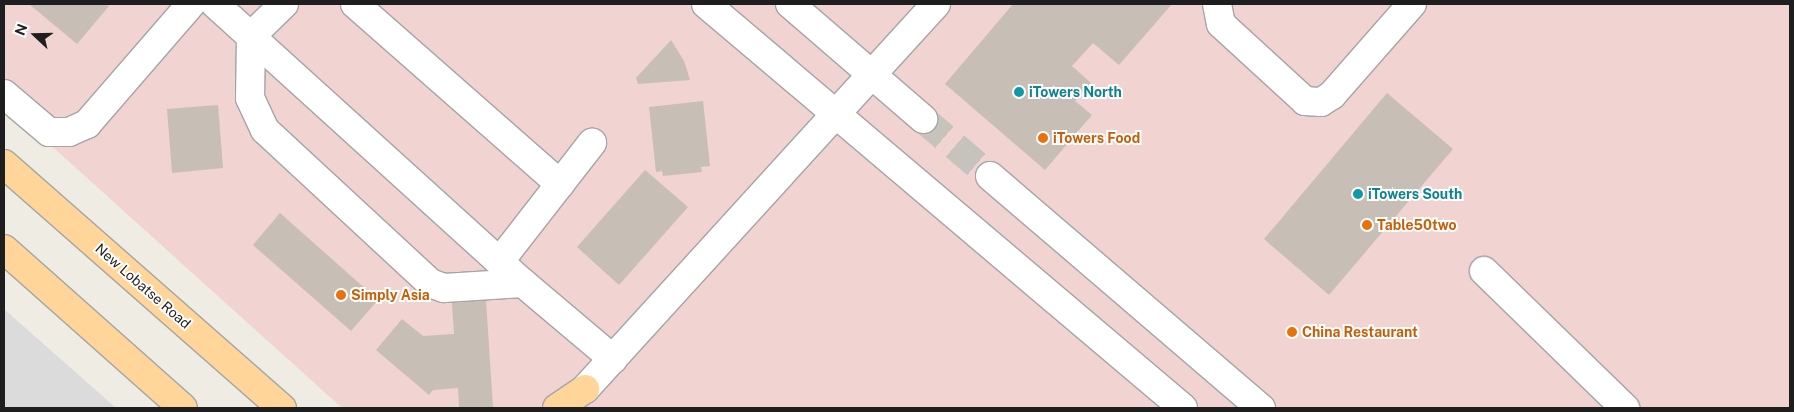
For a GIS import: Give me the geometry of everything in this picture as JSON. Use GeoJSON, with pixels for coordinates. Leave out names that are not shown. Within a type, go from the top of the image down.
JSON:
{"type":"FeatureCollection","features":[{"type":"Feature","properties":{"kind":"main road","name":"New Lobatse Road"},"geometry":{"type":"LineString","coordinates":[[4,164],[282,408]]}},
{"type":"Feature","properties":{"kind":"main road"},"geometry":{"type":"LineString","coordinates":[[4,248],[183,408]]}},
{"type":"Feature","properties":{"kind":"main road"},"geometry":{"type":"LineString","coordinates":[[558,408],[578,399]]}},
{"type":"Feature","properties":{"kind":"street"},"geometry":{"type":"LineString","coordinates":[[4,94],[49,132],[78,128],[87,124],[191,4]]}},
{"type":"Feature","properties":{"kind":"street"},"geometry":{"type":"LineString","coordinates":[[215,4],[523,283],[613,359]]}},
{"type":"Feature","properties":{"kind":"street"},"geometry":{"type":"LineString","coordinates":[[284,4],[251,36],[250,98],[265,130],[430,283],[444,288],[523,283]]}},
{"type":"Feature","properties":{"kind":"street"},"geometry":{"type":"LineString","coordinates":[[355,4],[560,184]]}},
{"type":"Feature","properties":{"kind":"street"},"geometry":{"type":"LineString","coordinates":[[706,4],[837,117],[1183,408]]}},
{"type":"Feature","properties":{"kind":"street"},"geometry":{"type":"LineString","coordinates":[[790,4],[923,119]]}},
{"type":"Feature","properties":{"kind":"street"},"geometry":{"type":"LineString","coordinates":[[578,399],[837,117],[936,4]]}},
{"type":"Feature","properties":{"kind":"street"},"geometry":{"type":"LineString","coordinates":[[1217,4],[1221,24],[1305,102],[1321,102],[1338,89],[1412,4]]}},
{"type":"Feature","properties":{"kind":"street"},"geometry":{"type":"LineString","coordinates":[[500,261],[592,143]]}},
{"type":"Feature","properties":{"kind":"street"},"geometry":{"type":"LineString","coordinates":[[990,176],[1261,408]]}},
{"type":"Feature","properties":{"kind":"street"},"geometry":{"type":"LineString","coordinates":[[1484,271],[1625,408]]}},
{"type":"Feature","properties":{"kind":"shaded area"},"geometry":{"type":"Polygon","coordinates":[[[4,4],[1790,4],[1790,408],[342,408],[4,103],[4,4]]]}},
{"type":"Feature","properties":{"kind":"shaded area"},"geometry":{"type":"Polygon","coordinates":[[[4,309],[116,408],[4,408],[4,309]]]}},
{"type":"Feature","properties":{"kind":"building"},"geometry":{"type":"Polygon","coordinates":[[[29,4],[106,4],[109,6],[77,44],[29,4]]]}},
{"type":"Feature","properties":{"kind":"building","name":"iTowers North"},"geometry":{"type":"Polygon","coordinates":[[[1013,4],[1172,4],[1119,65],[1093,43],[1072,66],[1091,83],[1075,101],[1092,115],[1045,170],[945,84],[1013,4]]]}},
{"type":"Feature","properties":{"kind":"building"},"geometry":{"type":"Polygon","coordinates":[[[671,40],[684,61],[690,80],[638,84],[636,78],[671,40]]]}},
{"type":"Feature","properties":{"kind":"building","name":"iTowers South"},"geometry":{"type":"Polygon","coordinates":[[[1387,93],[1453,149],[1329,295],[1264,239],[1387,93]]]}},
{"type":"Feature","properties":{"kind":"building"},"geometry":{"type":"Polygon","coordinates":[[[703,101],[710,166],[701,167],[702,172],[663,176],[662,171],[656,172],[649,107],[703,101]]]}},
{"type":"Feature","properties":{"kind":"building"},"geometry":{"type":"Polygon","coordinates":[[[218,105],[223,168],[172,173],[167,109],[218,105]]]}},
{"type":"Feature","properties":{"kind":"building"},"geometry":{"type":"Polygon","coordinates":[[[645,170],[688,207],[619,285],[577,247],[645,170]]]}},
{"type":"Feature","properties":{"kind":"building"},"geometry":{"type":"Polygon","coordinates":[[[280,213],[378,300],[351,331],[253,245],[280,213]]]}},
{"type":"Feature","properties":{"kind":"building"},"geometry":{"type":"Polygon","coordinates":[[[486,300],[493,408],[459,408],[458,388],[433,390],[429,395],[376,350],[402,319],[423,336],[454,334],[452,303],[486,300]]]}},
{"type":"Feature","properties":{"kind":"tunnel"},"geometry":{"type":"LineString","coordinates":[[923,119],[990,176]]}},
{"type":"Feature","properties":{"kind":"place","name":"iTowers North"},"geometry":{"type":"Point","coordinates":[1019,92]}},
{"type":"Feature","properties":{"kind":"place","name":"iTowers Food"},"geometry":{"type":"Point","coordinates":[1043,138]}},
{"type":"Feature","properties":{"kind":"place","name":"iTowers South"},"geometry":{"type":"Point","coordinates":[1358,194]}},
{"type":"Feature","properties":{"kind":"place","name":"Table50two"},"geometry":{"type":"Point","coordinates":[1367,225]}},
{"type":"Feature","properties":{"kind":"place","name":"Simply Asia"},"geometry":{"type":"Point","coordinates":[341,295]}},
{"type":"Feature","properties":{"kind":"place","name":"China Restaurant"},"geometry":{"type":"Point","coordinates":[1292,332]}}]}
